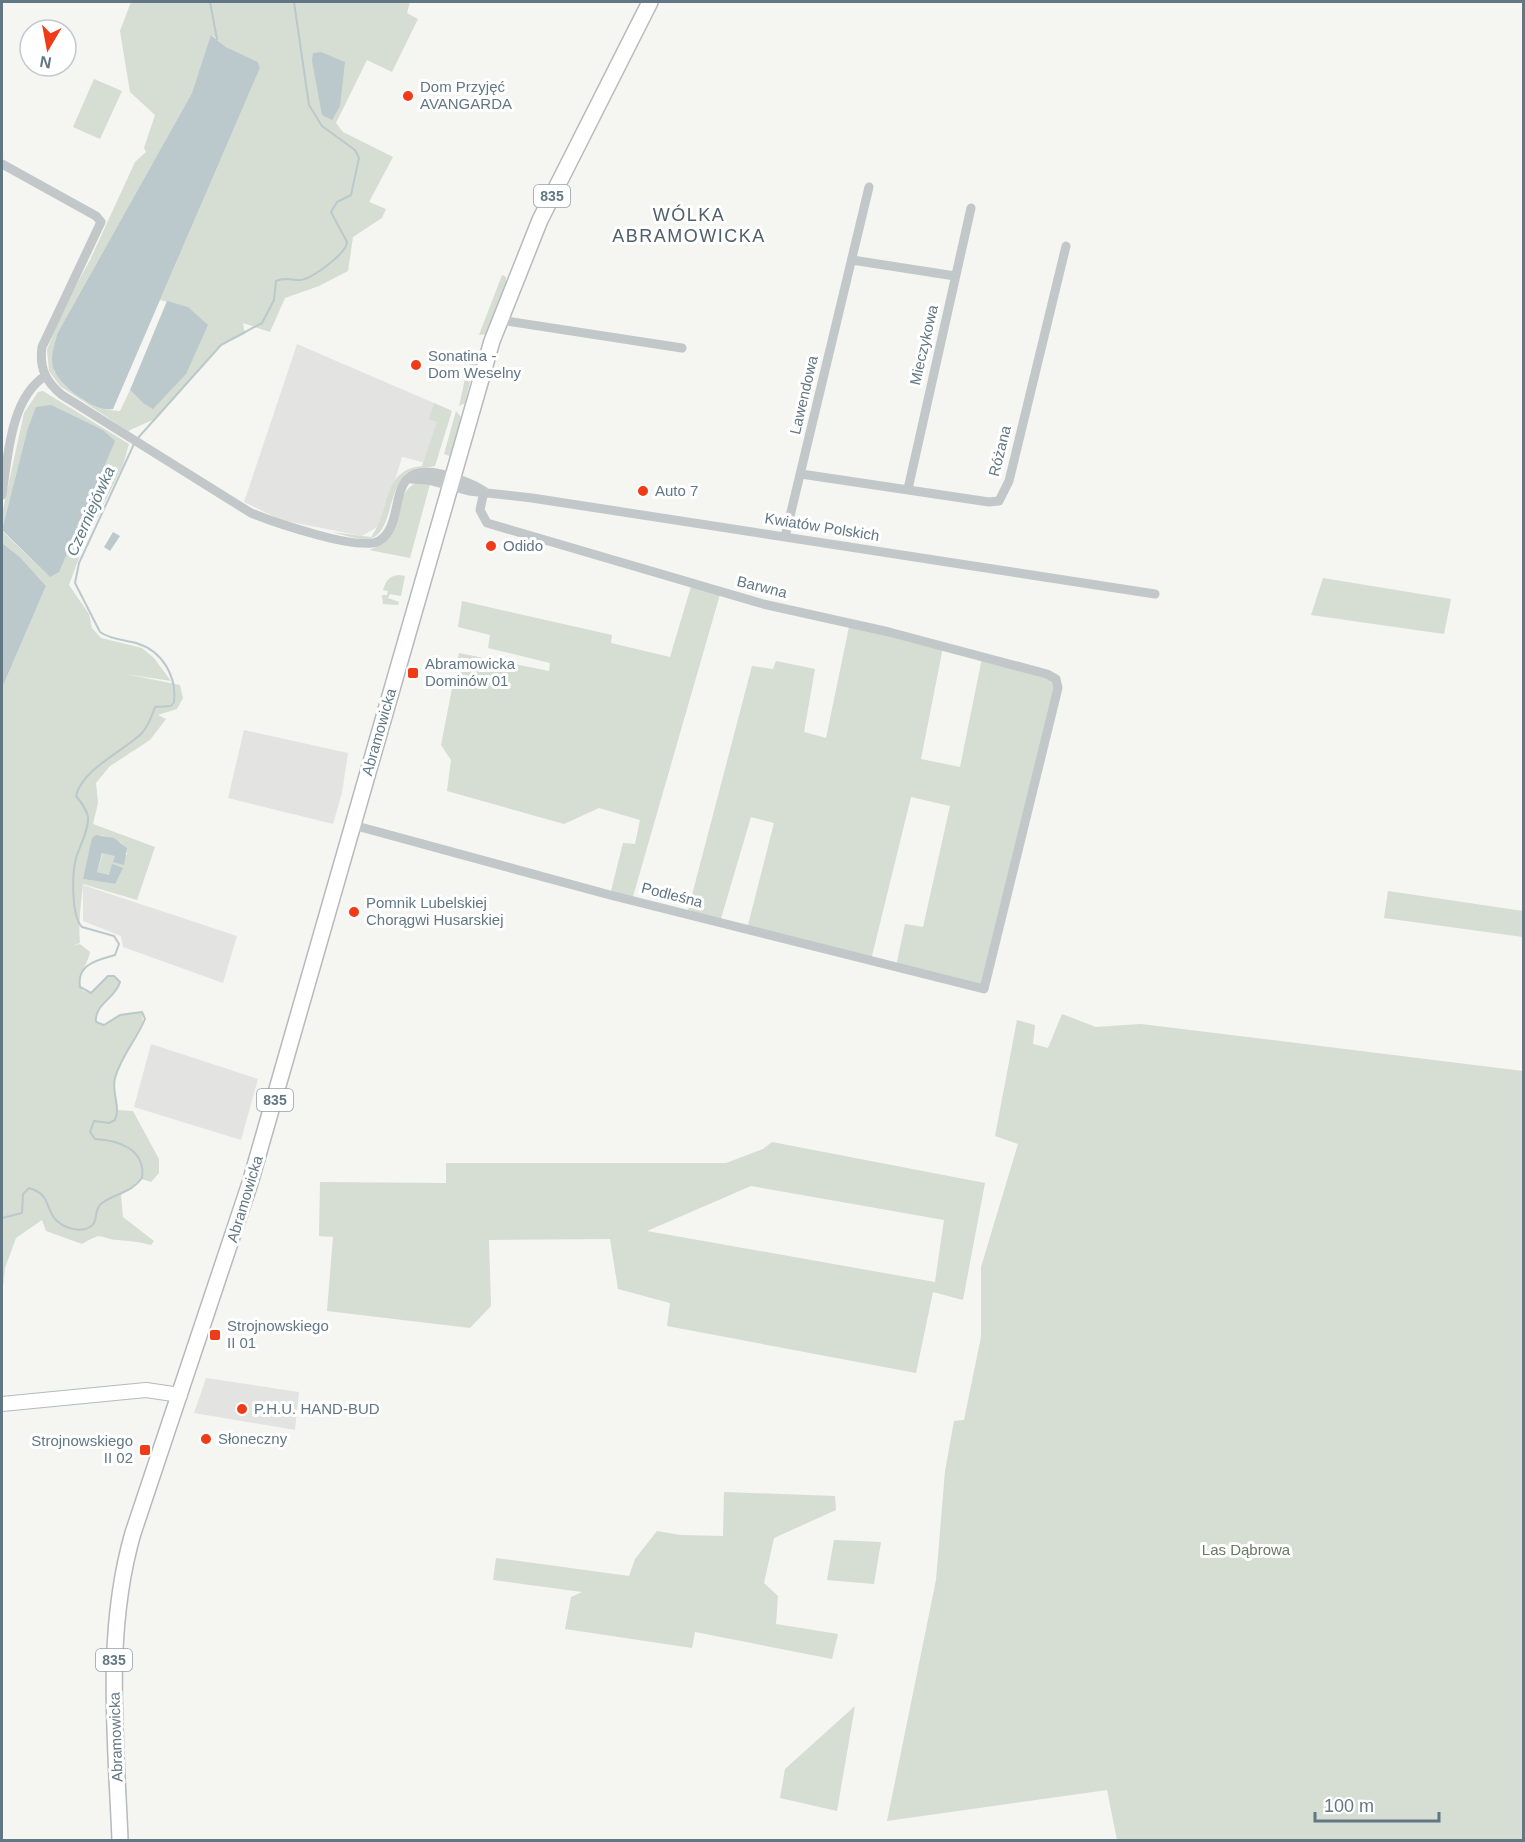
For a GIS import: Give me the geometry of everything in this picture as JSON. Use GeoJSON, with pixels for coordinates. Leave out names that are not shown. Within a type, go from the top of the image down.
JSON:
{"type":"FeatureCollection","features":[{"type":"Feature","properties":{"kind":"main road","name":"835"},"geometry":{"type":"LineString","coordinates":[[451,481],[500,320],[527,249],[556,186],[650,2]]}},
{"type":"Feature","properties":{"kind":"main road","name":"Abramowicka"},"geometry":{"type":"LineString","coordinates":[[120,1840],[114,1663],[118,1603],[133,1533],[250,1184],[451,481]]}},
{"type":"Feature","properties":{"kind":"street"},"geometry":{"type":"LineString","coordinates":[[2,164],[92,213],[101,222],[44,339],[41,357],[45,376],[31,386],[21,405],[4,466],[2,495]]}},
{"type":"Feature","properties":{"kind":"street","name":"Lawendowa"},"geometry":{"type":"LineString","coordinates":[[785,537],[869,188]]}},
{"type":"Feature","properties":{"kind":"street","name":"Mieczykowa"},"geometry":{"type":"LineString","coordinates":[[908,489],[971,208]]}},
{"type":"Feature","properties":{"kind":"street","name":"Różana"},"geometry":{"type":"LineString","coordinates":[[801,474],[989,502],[1002,497],[1009,481],[1066,246]]}},
{"type":"Feature","properties":{"kind":"street"},"geometry":{"type":"LineString","coordinates":[[852,260],[955,276]]}},
{"type":"Feature","properties":{"kind":"street"},"geometry":{"type":"LineString","coordinates":[[500,320],[682,348]]}},
{"type":"Feature","properties":{"kind":"street","name":"Kwiatów Polskich"},"geometry":{"type":"LineString","coordinates":[[45,376],[62,395],[251,513],[279,524],[363,544],[375,542],[385,535],[401,488],[409,479],[422,479],[451,481],[483,491],[1155,594]]}},
{"type":"Feature","properties":{"kind":"street","name":"Barwna"},"geometry":{"type":"LineString","coordinates":[[483,491],[480,510],[487,523],[763,604],[889,632],[1047,674],[1056,679],[1058,688],[984,989]]}},
{"type":"Feature","properties":{"kind":"street","name":"Podleśna"},"geometry":{"type":"LineString","coordinates":[[353,825],[610,894],[984,989]]}},
{"type":"Feature","properties":{"kind":"street"},"geometry":{"type":"LineString","coordinates":[[2,1404],[146,1390],[180,1395]]}},
{"type":"Feature","properties":{"kind":"shaded area"},"geometry":{"type":"Polygon","coordinates":[[[211,35],[226,47],[258,62],[260,68],[113,409],[97,407],[69,389],[56,374],[52,359],[57,334],[192,93],[211,35]]]}},
{"type":"Feature","properties":{"kind":"shaded area"},"geometry":{"type":"Polygon","coordinates":[[[321,52],[345,62],[340,106],[332,120],[322,115],[312,61],[313,53],[321,52]]]}},
{"type":"Feature","properties":{"kind":"shaded area"},"geometry":{"type":"Polygon","coordinates":[[[167,301],[188,307],[208,325],[186,374],[153,409],[130,390],[167,301]]]}},
{"type":"Feature","properties":{"kind":"shaded area"},"geometry":{"type":"Polygon","coordinates":[[[297,344],[450,410],[430,464],[402,457],[382,524],[362,536],[281,520],[244,502],[297,344]]]}},
{"type":"Feature","properties":{"kind":"shaded area"},"geometry":{"type":"Polygon","coordinates":[[[51,405],[103,430],[115,441],[59,572],[50,577],[2,530],[27,431],[36,407],[51,405]]]}},
{"type":"Feature","properties":{"kind":"shaded area"},"geometry":{"type":"Polygon","coordinates":[[[113,532],[120,536],[110,551],[104,547],[113,532]]]}},
{"type":"Feature","properties":{"kind":"shaded area"},"geometry":{"type":"Polygon","coordinates":[[[2,543],[20,557],[46,586],[2,688],[2,543]]]}},
{"type":"Feature","properties":{"kind":"shaded area"},"geometry":{"type":"Polygon","coordinates":[[[244,730],[348,753],[342,793],[333,824],[228,798],[244,730]]]}},
{"type":"Feature","properties":{"kind":"shaded area"},"geometry":{"type":"Polygon","coordinates":[[[96,835],[114,838],[127,848],[124,865],[113,862],[115,856],[102,853],[97,872],[109,875],[112,864],[123,868],[115,884],[83,879],[92,838],[96,835]]]}},
{"type":"Feature","properties":{"kind":"shaded area"},"geometry":{"type":"Polygon","coordinates":[[[83,885],[237,936],[223,983],[123,947],[121,936],[83,921],[83,885]]]}},
{"type":"Feature","properties":{"kind":"shaded area"},"geometry":{"type":"Polygon","coordinates":[[[151,1044],[258,1079],[241,1140],[134,1107],[151,1044]]]}},
{"type":"Feature","properties":{"kind":"shaded area"},"geometry":{"type":"Polygon","coordinates":[[[206,1378],[299,1392],[295,1430],[194,1413],[206,1378]]]}},
{"type":"Feature","properties":{"kind":"green space"},"geometry":{"type":"Polygon","coordinates":[[[131,2],[410,2],[407,13],[418,19],[392,72],[367,60],[336,123],[343,132],[393,157],[369,202],[386,209],[382,218],[353,237],[348,271],[319,286],[285,298],[270,332],[243,323],[245,334],[221,345],[157,418],[128,431],[60,386],[49,371],[47,350],[60,315],[90,260],[135,162],[146,152],[144,148],[155,115],[130,92],[120,31],[131,2]],[[212,35],[192,93],[57,334],[53,353],[54,371],[84,401],[108,410],[120,411],[130,390],[143,403],[188,307],[160,300],[260,68],[258,62],[226,47],[212,35]]]}},
{"type":"Feature","properties":{"kind":"green space"},"geometry":{"type":"Polygon","coordinates":[[[94,79],[122,91],[100,139],[73,127],[94,79]]]}},
{"type":"Feature","properties":{"kind":"green space"},"geometry":{"type":"Polygon","coordinates":[[[502,275],[506,277],[506,282],[487,334],[479,335],[502,275]]]}},
{"type":"Feature","properties":{"kind":"green space"},"geometry":{"type":"Polygon","coordinates":[[[473,352],[480,357],[475,372],[470,375],[467,374],[473,352]]]}},
{"type":"Feature","properties":{"kind":"green space"},"geometry":{"type":"Polygon","coordinates":[[[465,379],[470,381],[465,403],[459,406],[465,379]]]}},
{"type":"Feature","properties":{"kind":"green space"},"geometry":{"type":"Polygon","coordinates":[[[43,391],[129,444],[123,465],[84,544],[69,585],[89,614],[92,628],[101,638],[142,648],[154,658],[171,681],[126,674],[180,685],[183,698],[177,709],[158,715],[166,719],[150,740],[110,766],[96,783],[98,803],[93,824],[155,847],[137,900],[83,884],[80,943],[72,946],[80,944],[90,952],[80,982],[83,991],[91,993],[108,976],[114,976],[120,982],[118,988],[98,1010],[96,1022],[104,1025],[120,1015],[142,1012],[143,1023],[120,1063],[114,1082],[118,1110],[133,1111],[159,1159],[159,1173],[151,1182],[142,1179],[121,1195],[123,1217],[154,1241],[151,1245],[98,1236],[82,1244],[46,1231],[42,1220],[16,1238],[5,1268],[2,1296],[2,688],[46,586],[20,557],[2,543],[2,531],[50,577],[27,431],[2,530],[2,514],[24,413],[38,392],[43,391]],[[101,835],[83,879],[115,884],[109,875],[97,872],[103,852],[127,855],[126,850],[118,841],[101,835]]]}},
{"type":"Feature","properties":{"kind":"green space"},"geometry":{"type":"Polygon","coordinates":[[[434,403],[452,411],[435,466],[413,469],[402,478],[382,530],[376,536],[363,539],[331,532],[371,537],[378,526],[393,483],[409,469],[422,466],[437,422],[429,419],[434,403]]]}},
{"type":"Feature","properties":{"kind":"green space"},"geometry":{"type":"Polygon","coordinates":[[[456,411],[461,417],[450,456],[444,454],[456,411]]]}},
{"type":"Feature","properties":{"kind":"green space"},"geometry":{"type":"Polygon","coordinates":[[[418,482],[430,484],[410,558],[369,550],[381,544],[389,536],[403,496],[418,482]]]}},
{"type":"Feature","properties":{"kind":"green space"},"geometry":{"type":"Polygon","coordinates":[[[405,576],[401,596],[390,594],[388,598],[399,602],[398,605],[383,604],[382,595],[387,595],[388,591],[383,590],[385,584],[390,578],[405,576]]]}},
{"type":"Feature","properties":{"kind":"green space"},"geometry":{"type":"Polygon","coordinates":[[[1323,578],[1451,599],[1444,634],[1311,615],[1323,578]]]}},
{"type":"Feature","properties":{"kind":"green space"},"geometry":{"type":"Polygon","coordinates":[[[692,583],[721,591],[632,900],[610,895],[623,843],[635,844],[640,820],[599,808],[564,824],[447,791],[451,760],[441,745],[459,653],[549,671],[550,663],[488,648],[490,635],[458,627],[462,601],[612,635],[611,643],[670,657],[692,583]]]}},
{"type":"Feature","properties":{"kind":"green space"},"geometry":{"type":"Polygon","coordinates":[[[850,622],[943,647],[921,759],[960,767],[982,658],[1056,679],[984,989],[896,966],[905,924],[923,927],[950,806],[911,797],[871,960],[747,929],[774,823],[751,817],[720,922],[687,914],[752,666],[773,669],[776,661],[815,669],[804,732],[826,738],[850,622]]]}},
{"type":"Feature","properties":{"kind":"green space"},"geometry":{"type":"Polygon","coordinates":[[[1388,891],[1523,911],[1523,937],[1384,918],[1388,891]]]}},
{"type":"Feature","properties":{"kind":"green space","name":"Las Dąbrowa"},"geometry":{"type":"Polygon","coordinates":[[[1062,1014],[1096,1027],[1141,1024],[1523,1071],[1523,1840],[1117,1840],[1107,1790],[887,1821],[936,1580],[945,1471],[954,1421],[964,1420],[981,1337],[981,1267],[1018,1144],[995,1136],[1017,1020],[1035,1025],[1033,1044],[1048,1048],[1062,1014]]]}},
{"type":"Feature","properties":{"kind":"green space"},"geometry":{"type":"Polygon","coordinates":[[[772,1142],[985,1183],[963,1300],[933,1292],[916,1373],[667,1326],[670,1303],[618,1289],[610,1239],[489,1240],[491,1306],[470,1328],[327,1311],[333,1237],[319,1236],[320,1182],[446,1183],[446,1163],[726,1163],[763,1149],[772,1142]],[[751,1186],[647,1231],[935,1282],[944,1220],[751,1186]]]}},
{"type":"Feature","properties":{"kind":"green space"},"geometry":{"type":"Polygon","coordinates":[[[724,1492],[835,1496],[836,1510],[774,1538],[764,1583],[778,1596],[776,1624],[838,1634],[832,1659],[695,1632],[692,1648],[565,1629],[571,1597],[582,1592],[493,1580],[496,1558],[629,1576],[635,1559],[657,1531],[680,1535],[723,1536],[724,1492]]]}},
{"type":"Feature","properties":{"kind":"green space"},"geometry":{"type":"Polygon","coordinates":[[[834,1540],[881,1542],[874,1584],[827,1580],[834,1540]]]}},
{"type":"Feature","properties":{"kind":"green space"},"geometry":{"type":"Polygon","coordinates":[[[855,1706],[837,1811],[780,1798],[785,1769],[855,1706]]]}},
{"type":"Feature","properties":{"kind":"waterway"},"geometry":{"type":"LineString","coordinates":[[210,2],[217,39]]}},
{"type":"Feature","properties":{"kind":"waterway","name":"Czerniejówka"},"geometry":{"type":"LineString","coordinates":[[137,439],[221,345],[262,323],[274,300],[276,281],[305,279],[335,259],[347,242],[331,212],[337,202],[351,195],[359,158],[355,150],[322,126],[309,105],[294,2]]}},
{"type":"Feature","properties":{"kind":"waterway","name":"Czerniejówka"},"geometry":{"type":"LineString","coordinates":[[2,1218],[22,1213],[23,1194],[29,1188],[44,1197],[55,1219],[62,1225],[72,1229],[86,1229],[93,1225],[102,1203],[133,1187],[142,1178],[140,1160],[135,1153],[113,1141],[95,1139],[90,1132],[94,1121],[109,1123],[115,1120],[117,1115],[115,1078],[121,1062],[145,1019],[142,1012],[120,1015],[104,1025],[96,1022],[98,1010],[118,988],[120,982],[114,976],[108,976],[91,993],[80,987],[81,973],[90,964],[115,955],[119,944],[114,936],[82,927],[76,914],[73,884],[76,858],[88,822],[86,811],[76,796],[80,786],[86,777],[104,761],[142,733],[155,707],[171,706],[174,702],[173,683],[161,659],[146,647],[112,638],[100,632],[75,583],[79,563],[134,444]]}},
{"type":"Feature","properties":{"kind":"place","name":"Dom Przyjęć AVANGARDA"},"geometry":{"type":"Point","coordinates":[408,96]}},
{"type":"Feature","properties":{"kind":"place","name":"Sonatina - Dom Weselny"},"geometry":{"type":"Point","coordinates":[416,365]}},
{"type":"Feature","properties":{"kind":"place","name":"Auto 7"},"geometry":{"type":"Point","coordinates":[643,491]}},
{"type":"Feature","properties":{"kind":"place","name":"Odido"},"geometry":{"type":"Point","coordinates":[491,546]}},
{"type":"Feature","properties":{"kind":"place","name":"Abramowicka Dominów 01"},"geometry":{"type":"Point","coordinates":[413,673]}},
{"type":"Feature","properties":{"kind":"place","name":"Pomnik Lubelskiej Chorągwi Husarskiej"},"geometry":{"type":"Point","coordinates":[354,912]}},
{"type":"Feature","properties":{"kind":"place","name":"Strojnowskiego II 01"},"geometry":{"type":"Point","coordinates":[215,1335]}},
{"type":"Feature","properties":{"kind":"place","name":"P.H.U. HAND-BUD"},"geometry":{"type":"Point","coordinates":[242,1409]}},
{"type":"Feature","properties":{"kind":"place","name":"Słoneczny"},"geometry":{"type":"Point","coordinates":[206,1439]}},
{"type":"Feature","properties":{"kind":"place","name":"Strojnowskiego II 02"},"geometry":{"type":"Point","coordinates":[145,1450]}},
{"type":"Feature","properties":{"kind":"district","name":"WÓLKA ABRAMOWICKA"},"geometry":{"type":"Point","coordinates":[689,225]}}]}
